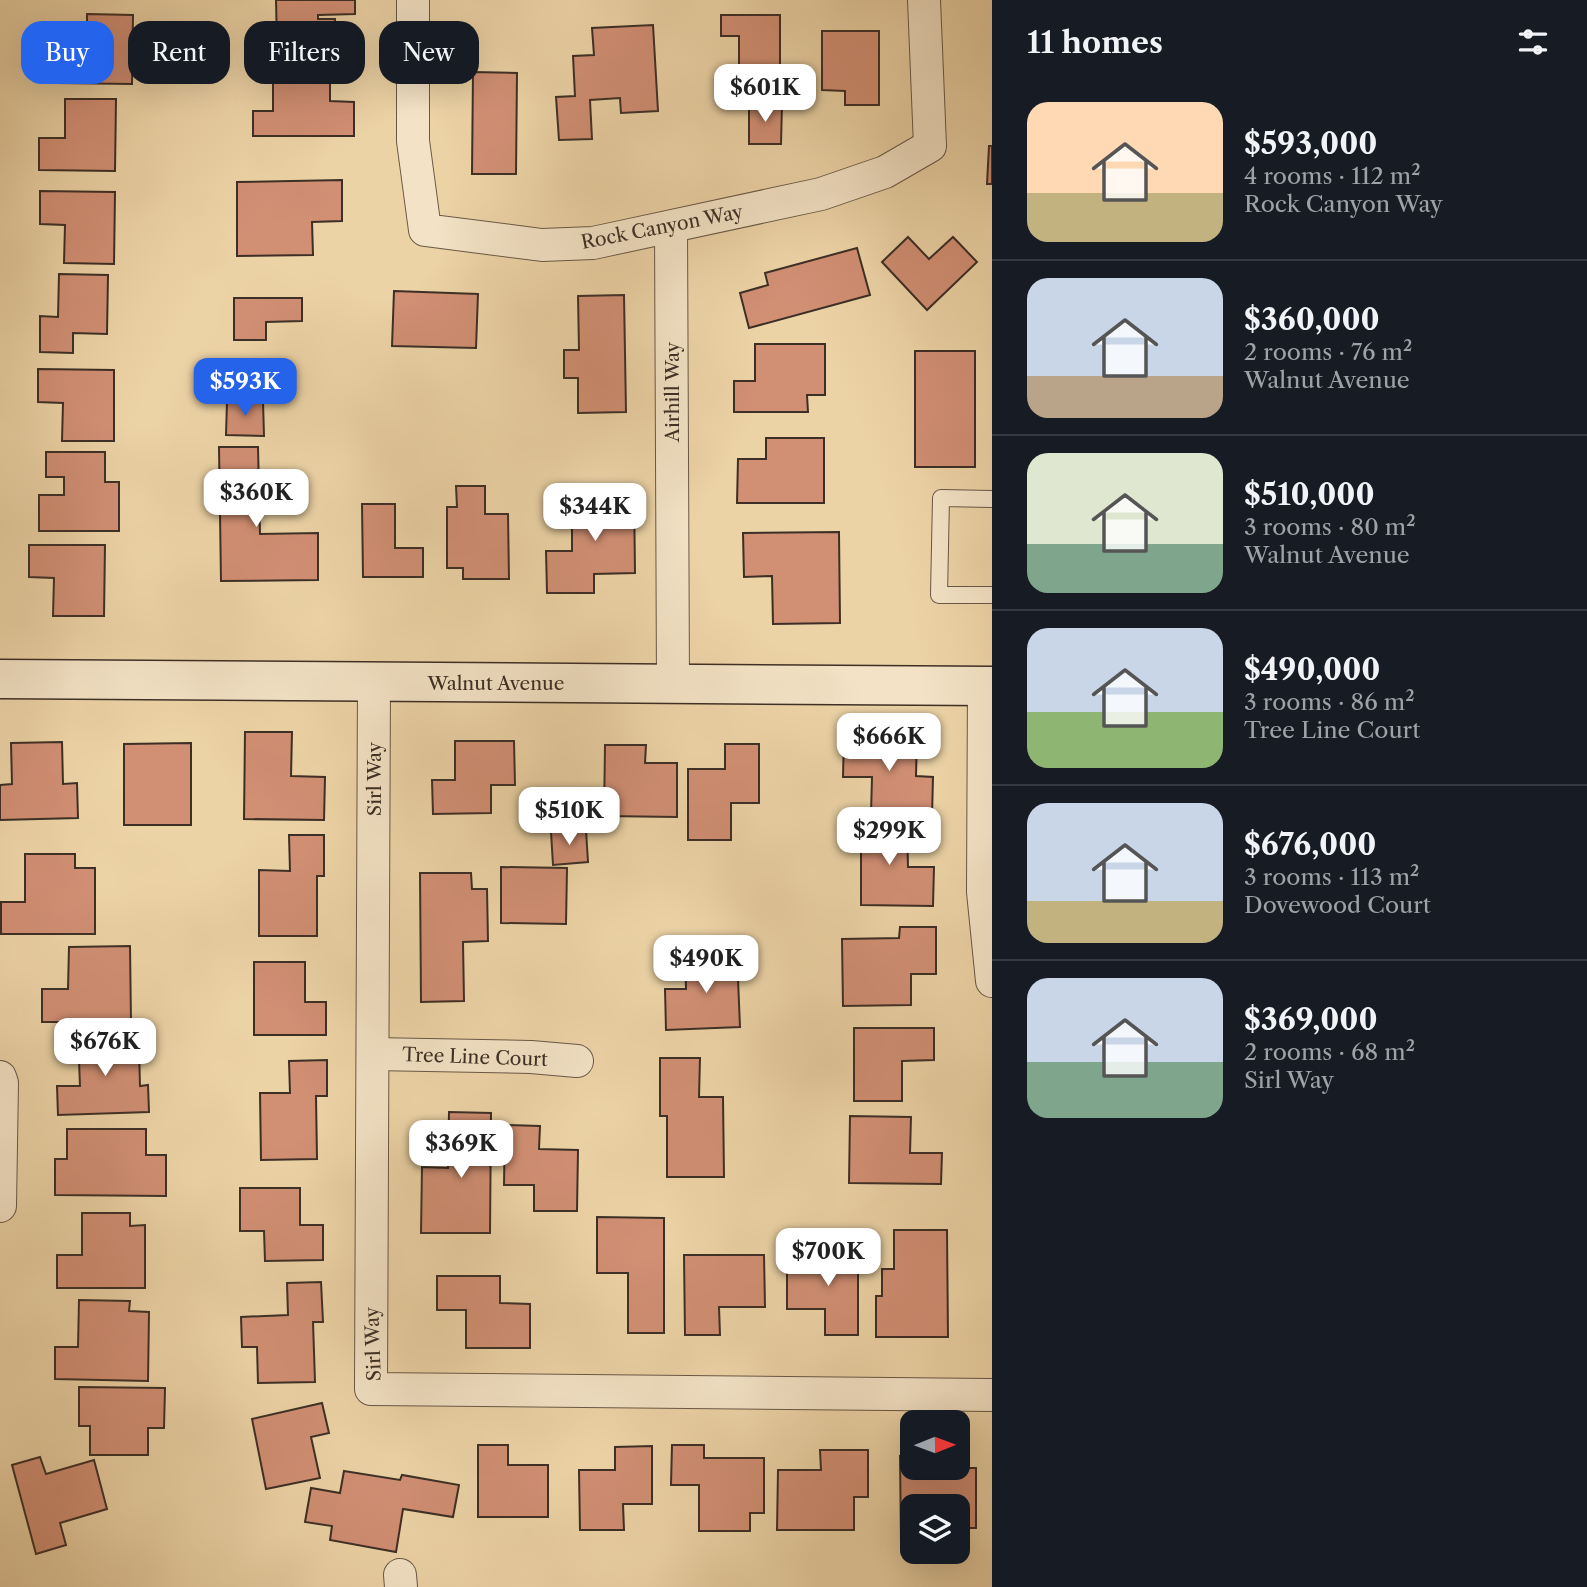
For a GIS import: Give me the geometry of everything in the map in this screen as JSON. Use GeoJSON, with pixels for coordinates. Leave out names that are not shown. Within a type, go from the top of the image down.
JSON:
{"type":"FeatureCollection","features":[{"type":"Feature","properties":{"kind":"street","name":"Rock Canyon Way"},"geometry":{"type":"LineString","coordinates":[[413,0],[413,141],[425,230],[554,245],[593,243],[821,194],[885,172],[930,146],[924,0]]}},
{"type":"Feature","properties":{"kind":"street","name":"Airhill Way"},"geometry":{"type":"LineString","coordinates":[[671,227],[673,684]]}},
{"type":"Feature","properties":{"kind":"street","name":"Walnut Avenue"},"geometry":{"type":"LineString","coordinates":[[0,679],[988,686]]}},
{"type":"Feature","properties":{"kind":"street","name":"Sirl Way"},"geometry":{"type":"LineString","coordinates":[[374,682],[371,1389],[992,1395]]}},
{"type":"Feature","properties":{"kind":"street"},"geometry":{"type":"LineString","coordinates":[[988,686],[983,892],[992,981]]}},
{"type":"Feature","properties":{"kind":"street","name":"Tree Line Court"},"geometry":{"type":"LineString","coordinates":[[373,1054],[531,1056],[577,1061]]}},
{"type":"Feature","properties":{"kind":"street"},"geometry":{"type":"LineString","coordinates":[[0,1077],[0,1206]]}},
{"type":"Feature","properties":{"kind":"lane"},"geometry":{"type":"LineString","coordinates":[[992,499],[941,498],[939,595],[992,595]]}},
{"type":"Feature","properties":{"kind":"building"},"geometry":{"type":"Polygon","coordinates":[[[276,0],[355,0],[355,14],[318,15],[318,19],[335,21],[276,21],[276,0]]]}},
{"type":"Feature","properties":{"kind":"building"},"geometry":{"type":"Polygon","coordinates":[[[87,14],[133,15],[133,21],[128,21],[128,84],[114,84],[114,21],[87,21],[87,14]]]}},
{"type":"Feature","properties":{"kind":"building"},"geometry":{"type":"Polygon","coordinates":[[[721,15],[780,15],[780,99],[739,99],[739,36],[721,36],[721,15]]]}},
{"type":"Feature","properties":{"kind":"building"},"geometry":{"type":"Polygon","coordinates":[[[653,25],[658,111],[621,113],[620,98],[590,100],[592,139],[559,140],[556,97],[575,96],[573,56],[594,55],[592,28],[653,25]]]}},
{"type":"Feature","properties":{"kind":"building"},"geometry":{"type":"Polygon","coordinates":[[[822,31],[879,31],[879,105],[845,105],[845,91],[822,90],[822,31]]]}},
{"type":"Feature","properties":{"kind":"building"},"geometry":{"type":"Polygon","coordinates":[[[479,72],[517,73],[516,174],[472,174],[473,84],[479,84],[479,72]]]}},
{"type":"Feature","properties":{"kind":"building"},"geometry":{"type":"Polygon","coordinates":[[[273,84],[330,84],[330,101],[354,102],[354,136],[253,136],[253,111],[273,111],[273,84]]]}},
{"type":"Feature","properties":{"kind":"building"},"geometry":{"type":"Polygon","coordinates":[[[65,99],[116,99],[115,171],[39,170],[39,138],[65,138],[65,99]]]}},
{"type":"Feature","properties":{"kind":"building"},"geometry":{"type":"Polygon","coordinates":[[[749,104],[782,104],[781,144],[749,144],[749,104]]]}},
{"type":"Feature","properties":{"kind":"building"},"geometry":{"type":"Polygon","coordinates":[[[989,146],[992,146],[992,184],[987,184],[989,146]]]}},
{"type":"Feature","properties":{"kind":"building"},"geometry":{"type":"Polygon","coordinates":[[[342,180],[342,221],[312,222],[313,255],[237,256],[237,182],[342,180]]]}},
{"type":"Feature","properties":{"kind":"building"},"geometry":{"type":"Polygon","coordinates":[[[40,191],[115,192],[114,264],[64,263],[65,225],[40,224],[40,191]]]}},
{"type":"Feature","properties":{"kind":"building"},"geometry":{"type":"Polygon","coordinates":[[[908,237],[929,259],[953,237],[977,262],[927,310],[882,262],[908,237]]]}},
{"type":"Feature","properties":{"kind":"building"},"geometry":{"type":"Polygon","coordinates":[[[857,248],[870,295],[749,328],[740,293],[768,285],[765,273],[857,248]]]}},
{"type":"Feature","properties":{"kind":"building"},"geometry":{"type":"Polygon","coordinates":[[[59,274],[108,275],[107,334],[73,333],[73,353],[40,352],[40,316],[58,317],[59,274]]]}},
{"type":"Feature","properties":{"kind":"building"},"geometry":{"type":"Polygon","coordinates":[[[394,291],[478,294],[476,348],[392,346],[394,291]]]}},
{"type":"Feature","properties":{"kind":"building"},"geometry":{"type":"Polygon","coordinates":[[[624,295],[626,412],[578,413],[578,378],[564,378],[564,350],[579,350],[578,296],[624,295]]]}},
{"type":"Feature","properties":{"kind":"building"},"geometry":{"type":"Polygon","coordinates":[[[234,298],[302,298],[302,321],[266,322],[266,340],[234,340],[234,298]]]}},
{"type":"Feature","properties":{"kind":"building"},"geometry":{"type":"Polygon","coordinates":[[[755,344],[825,344],[825,395],[807,395],[808,412],[734,412],[734,381],[755,381],[755,344]]]}},
{"type":"Feature","properties":{"kind":"building"},"geometry":{"type":"Polygon","coordinates":[[[915,351],[975,351],[975,467],[915,467],[915,351]]]}},
{"type":"Feature","properties":{"kind":"building"},"geometry":{"type":"Polygon","coordinates":[[[38,369],[114,370],[114,441],[62,441],[63,403],[38,402],[38,369]]]}},
{"type":"Feature","properties":{"kind":"building"},"geometry":{"type":"Polygon","coordinates":[[[227,401],[263,401],[264,436],[226,435],[227,401]]]}},
{"type":"Feature","properties":{"kind":"building"},"geometry":{"type":"Polygon","coordinates":[[[766,438],[824,438],[824,503],[737,503],[738,459],[766,459],[766,438]]]}},
{"type":"Feature","properties":{"kind":"building"},"geometry":{"type":"Polygon","coordinates":[[[219,447],[258,447],[260,534],[318,533],[318,580],[221,581],[219,447]]]}},
{"type":"Feature","properties":{"kind":"building"},"geometry":{"type":"Polygon","coordinates":[[[46,452],[105,452],[105,482],[119,482],[119,531],[39,531],[39,495],[64,495],[64,477],[46,477],[46,452]]]}},
{"type":"Feature","properties":{"kind":"building"},"geometry":{"type":"Polygon","coordinates":[[[456,486],[485,486],[485,514],[508,514],[509,579],[463,579],[463,568],[447,568],[447,507],[457,507],[456,486]]]}},
{"type":"Feature","properties":{"kind":"building"},"geometry":{"type":"Polygon","coordinates":[[[572,493],[634,493],[635,573],[594,574],[594,593],[547,593],[546,551],[572,551],[572,493]]]}},
{"type":"Feature","properties":{"kind":"building"},"geometry":{"type":"Polygon","coordinates":[[[362,504],[395,504],[395,548],[423,548],[423,577],[363,577],[362,504]]]}},
{"type":"Feature","properties":{"kind":"building"},"geometry":{"type":"Polygon","coordinates":[[[839,532],[840,623],[773,624],[772,576],[744,577],[743,533],[839,532]]]}},
{"type":"Feature","properties":{"kind":"building"},"geometry":{"type":"Polygon","coordinates":[[[29,545],[105,545],[104,616],[53,616],[54,578],[29,577],[29,545]]]}},
{"type":"Feature","properties":{"kind":"building"},"geometry":{"type":"Polygon","coordinates":[[[245,732],[292,732],[291,776],[325,777],[324,820],[244,819],[245,732]]]}},
{"type":"Feature","properties":{"kind":"building"},"geometry":{"type":"Polygon","coordinates":[[[844,734],[917,735],[916,776],[933,777],[932,816],[871,814],[872,777],[843,777],[844,734]]]}},
{"type":"Feature","properties":{"kind":"building"},"geometry":{"type":"Polygon","coordinates":[[[455,741],[514,741],[515,785],[491,785],[491,813],[433,814],[432,780],[455,780],[455,741]]]}},
{"type":"Feature","properties":{"kind":"building"},"geometry":{"type":"Polygon","coordinates":[[[62,742],[63,784],[77,783],[78,818],[0,820],[0,785],[12,784],[11,743],[62,742]]]}},
{"type":"Feature","properties":{"kind":"building"},"geometry":{"type":"Polygon","coordinates":[[[191,743],[191,825],[124,825],[124,744],[191,743]]]}},
{"type":"Feature","properties":{"kind":"building"},"geometry":{"type":"Polygon","coordinates":[[[725,744],[759,744],[759,803],[731,803],[731,840],[688,840],[688,769],[725,769],[725,744]]]}},
{"type":"Feature","properties":{"kind":"building"},"geometry":{"type":"Polygon","coordinates":[[[605,745],[646,745],[645,763],[677,763],[677,817],[604,816],[605,745]]]}},
{"type":"Feature","properties":{"kind":"building"},"geometry":{"type":"Polygon","coordinates":[[[848,824],[907,824],[908,867],[934,867],[933,906],[861,905],[861,852],[848,852],[848,824]]]}},
{"type":"Feature","properties":{"kind":"building"},"geometry":{"type":"Polygon","coordinates":[[[586,830],[588,862],[553,865],[551,832],[586,830]]]}},
{"type":"Feature","properties":{"kind":"building"},"geometry":{"type":"Polygon","coordinates":[[[289,835],[324,835],[324,876],[317,876],[317,936],[259,936],[259,870],[290,871],[289,835]]]}},
{"type":"Feature","properties":{"kind":"building"},"geometry":{"type":"Polygon","coordinates":[[[25,854],[75,854],[75,868],[95,868],[95,934],[1,934],[1,902],[25,902],[25,854]]]}},
{"type":"Feature","properties":{"kind":"building"},"geometry":{"type":"Polygon","coordinates":[[[501,867],[567,868],[566,924],[501,923],[501,867]]]}},
{"type":"Feature","properties":{"kind":"building"},"geometry":{"type":"Polygon","coordinates":[[[420,873],[471,873],[472,889],[487,889],[488,941],[463,942],[464,1001],[421,1002],[420,873]]]}},
{"type":"Feature","properties":{"kind":"building"},"geometry":{"type":"Polygon","coordinates":[[[900,927],[936,927],[936,974],[911,974],[911,1005],[843,1006],[842,939],[899,938],[900,927]]]}},
{"type":"Feature","properties":{"kind":"building"},"geometry":{"type":"Polygon","coordinates":[[[130,946],[131,1022],[42,1022],[42,989],[68,989],[69,947],[130,946]]]}},
{"type":"Feature","properties":{"kind":"building"},"geometry":{"type":"Polygon","coordinates":[[[737,955],[740,1027],[666,1030],[665,989],[686,989],[685,957],[737,955]]]}},
{"type":"Feature","properties":{"kind":"building"},"geometry":{"type":"Polygon","coordinates":[[[254,962],[305,962],[305,1002],[326,1002],[326,1035],[254,1035],[254,962]]]}},
{"type":"Feature","properties":{"kind":"building"},"geometry":{"type":"Polygon","coordinates":[[[854,1028],[934,1028],[934,1060],[902,1061],[902,1101],[854,1101],[854,1028]]]}},
{"type":"Feature","properties":{"kind":"building"},"geometry":{"type":"Polygon","coordinates":[[[129,1032],[129,1049],[139,1048],[140,1086],[148,1085],[149,1112],[58,1115],[57,1086],[80,1086],[78,1034],[129,1032]]]}},
{"type":"Feature","properties":{"kind":"building"},"geometry":{"type":"Polygon","coordinates":[[[660,1058],[700,1058],[699,1097],[723,1097],[724,1177],[667,1177],[667,1116],[660,1116],[660,1058]]]}},
{"type":"Feature","properties":{"kind":"building"},"geometry":{"type":"Polygon","coordinates":[[[327,1060],[327,1096],[316,1096],[317,1159],[261,1160],[260,1093],[290,1093],[289,1061],[327,1060]]]}},
{"type":"Feature","properties":{"kind":"building"},"geometry":{"type":"Polygon","coordinates":[[[449,1112],[491,1113],[490,1233],[421,1233],[422,1167],[448,1168],[449,1112]]]}},
{"type":"Feature","properties":{"kind":"building"},"geometry":{"type":"Polygon","coordinates":[[[850,1116],[911,1117],[910,1153],[942,1153],[941,1184],[849,1183],[850,1116]]]}},
{"type":"Feature","properties":{"kind":"building"},"geometry":{"type":"Polygon","coordinates":[[[505,1125],[540,1126],[539,1149],[578,1150],[577,1211],[534,1211],[534,1185],[504,1185],[505,1125]]]}},
{"type":"Feature","properties":{"kind":"building"},"geometry":{"type":"Polygon","coordinates":[[[67,1129],[146,1129],[146,1155],[166,1155],[166,1196],[55,1195],[55,1159],[67,1159],[67,1129]]]}},
{"type":"Feature","properties":{"kind":"building"},"geometry":{"type":"Polygon","coordinates":[[[240,1188],[300,1188],[300,1225],[323,1225],[323,1260],[265,1261],[264,1231],[240,1231],[240,1188]]]}},
{"type":"Feature","properties":{"kind":"building"},"geometry":{"type":"Polygon","coordinates":[[[82,1213],[130,1213],[130,1226],[145,1225],[145,1288],[57,1288],[57,1255],[82,1255],[82,1213]]]}},
{"type":"Feature","properties":{"kind":"building"},"geometry":{"type":"Polygon","coordinates":[[[597,1217],[664,1218],[664,1333],[628,1333],[628,1273],[597,1273],[597,1217]]]}},
{"type":"Feature","properties":{"kind":"building"},"geometry":{"type":"Polygon","coordinates":[[[894,1230],[947,1230],[948,1337],[876,1337],[876,1296],[882,1296],[882,1269],[894,1269],[894,1230]]]}},
{"type":"Feature","properties":{"kind":"building"},"geometry":{"type":"Polygon","coordinates":[[[828,1243],[858,1243],[858,1335],[825,1335],[825,1309],[787,1309],[787,1262],[827,1262],[828,1243]]]}},
{"type":"Feature","properties":{"kind":"building"},"geometry":{"type":"Polygon","coordinates":[[[684,1255],[764,1255],[765,1307],[719,1307],[720,1335],[685,1335],[684,1255]]]}},
{"type":"Feature","properties":{"kind":"building"},"geometry":{"type":"Polygon","coordinates":[[[437,1276],[500,1276],[500,1303],[530,1304],[530,1348],[466,1348],[466,1310],[437,1310],[437,1276]]]}},
{"type":"Feature","properties":{"kind":"building"},"geometry":{"type":"Polygon","coordinates":[[[321,1282],[323,1322],[313,1322],[315,1382],[258,1383],[257,1347],[242,1347],[241,1317],[288,1315],[287,1283],[321,1282]]]}},
{"type":"Feature","properties":{"kind":"building"},"geometry":{"type":"Polygon","coordinates":[[[79,1300],[130,1301],[129,1311],[149,1312],[148,1381],[55,1379],[55,1347],[78,1347],[79,1300]]]}},
{"type":"Feature","properties":{"kind":"building"},"geometry":{"type":"Polygon","coordinates":[[[79,1387],[165,1388],[164,1428],[148,1428],[148,1455],[90,1455],[90,1426],[79,1426],[79,1387]]]}},
{"type":"Feature","properties":{"kind":"building"},"geometry":{"type":"Polygon","coordinates":[[[322,1403],[329,1433],[311,1437],[320,1478],[266,1489],[252,1419],[322,1403]]]}},
{"type":"Feature","properties":{"kind":"building"},"geometry":{"type":"Polygon","coordinates":[[[478,1445],[508,1445],[508,1465],[548,1465],[548,1517],[478,1517],[478,1445]]]}},
{"type":"Feature","properties":{"kind":"building"},"geometry":{"type":"Polygon","coordinates":[[[672,1445],[704,1445],[704,1458],[764,1458],[764,1513],[750,1513],[750,1531],[699,1531],[699,1485],[671,1485],[672,1445]]]}},
{"type":"Feature","properties":{"kind":"building"},"geometry":{"type":"Polygon","coordinates":[[[652,1446],[652,1504],[623,1504],[624,1530],[580,1530],[579,1470],[615,1470],[615,1447],[652,1446]]]}},
{"type":"Feature","properties":{"kind":"building"},"geometry":{"type":"Polygon","coordinates":[[[820,1450],[868,1450],[868,1497],[854,1497],[854,1530],[777,1530],[778,1470],[821,1470],[820,1450]]]}},
{"type":"Feature","properties":{"kind":"building"},"geometry":{"type":"Polygon","coordinates":[[[40,1457],[46,1474],[94,1460],[107,1509],[60,1523],[66,1545],[36,1554],[12,1465],[40,1457]]]}},
{"type":"Feature","properties":{"kind":"building"},"geometry":{"type":"Polygon","coordinates":[[[970,1468],[976,1468],[976,1528],[970,1528],[970,1494],[900,1494],[900,1480],[970,1480],[970,1468]]]}},
{"type":"Feature","properties":{"kind":"building"},"geometry":{"type":"Polygon","coordinates":[[[344,1471],[400,1480],[402,1475],[459,1485],[453,1517],[403,1509],[396,1552],[330,1540],[332,1526],[305,1522],[311,1488],[340,1493],[344,1471]]]}}]}
